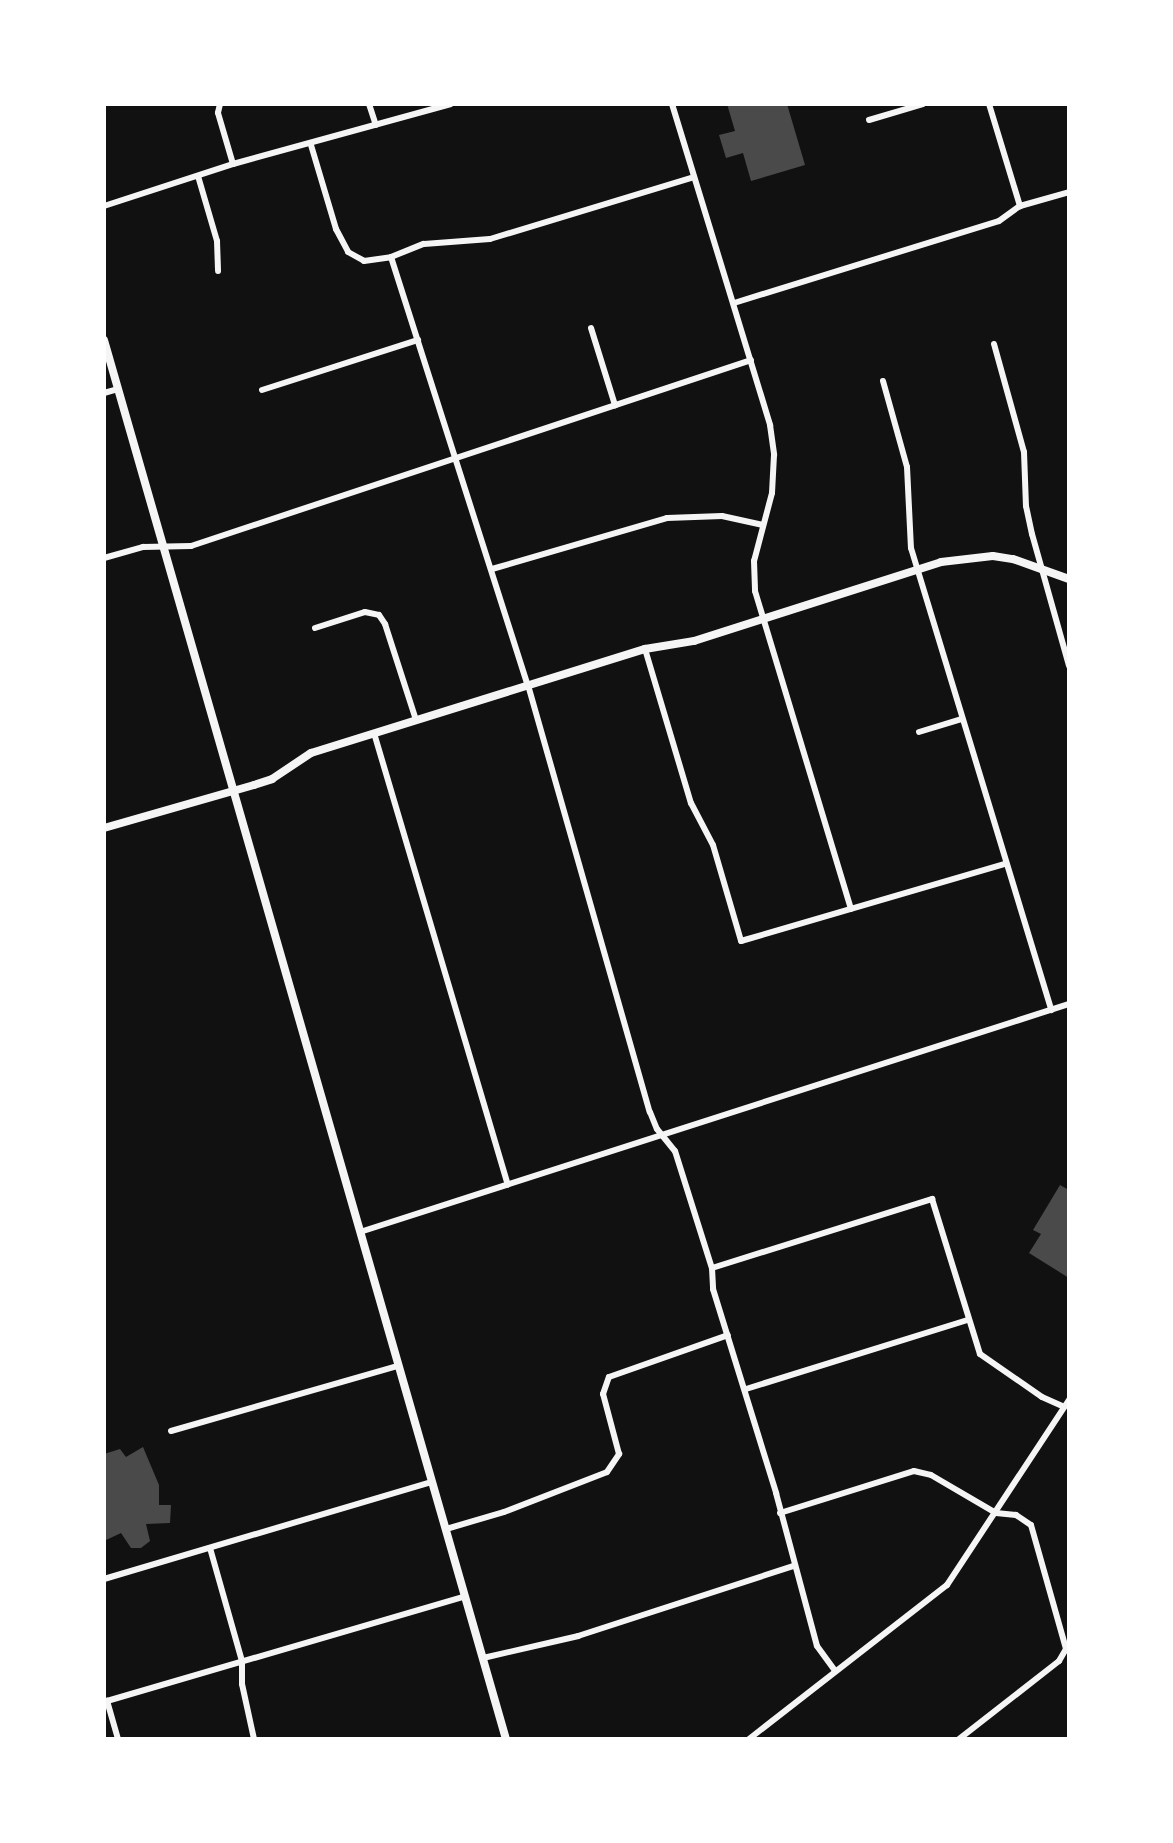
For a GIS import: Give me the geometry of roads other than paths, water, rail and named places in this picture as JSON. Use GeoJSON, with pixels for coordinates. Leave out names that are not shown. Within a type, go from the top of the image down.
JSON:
{"type":"FeatureCollection","features":[{"type":"Feature","properties":{"kind":"street"},"geometry":{"type":"LineString","coordinates":[[220,104],[218,113],[233,164]]}},
{"type":"Feature","properties":{"kind":"street"},"geometry":{"type":"LineString","coordinates":[[369,104],[376,125]]}},
{"type":"Feature","properties":{"kind":"street"},"geometry":{"type":"LineString","coordinates":[[104,206],[233,164],[451,104]]}},
{"type":"Feature","properties":{"kind":"street"},"geometry":{"type":"LineString","coordinates":[[672,104],[770,425],[774,455],[772,493],[753,577],[851,909]]}},
{"type":"Feature","properties":{"kind":"street"},"geometry":{"type":"LineString","coordinates":[[869,120],[923,104]]}},
{"type":"Feature","properties":{"kind":"street"},"geometry":{"type":"LineString","coordinates":[[989,104],[1020,206]]}},
{"type":"Feature","properties":{"kind":"street"},"geometry":{"type":"LineString","coordinates":[[311,145],[336,229],[353,258],[364,261],[391,257],[424,244],[490,239],[694,177]]}},
{"type":"Feature","properties":{"kind":"street"},"geometry":{"type":"LineString","coordinates":[[198,176],[217,241],[218,271]]}},
{"type":"Feature","properties":{"kind":"street"},"geometry":{"type":"LineString","coordinates":[[734,303],[999,221],[1020,206],[1069,192]]}},
{"type":"Feature","properties":{"kind":"street"},"geometry":{"type":"LineString","coordinates":[[391,257],[528,685],[650,1112],[675,1151],[712,1268],[713,1289],[746,1389],[817,1646],[835,1671]]}},
{"type":"Feature","properties":{"kind":"street"},"geometry":{"type":"LineString","coordinates":[[591,328],[615,405]]}},
{"type":"Feature","properties":{"kind":"street"},"geometry":{"type":"LineString","coordinates":[[104,340],[506,1739]]}},
{"type":"Feature","properties":{"kind":"street"},"geometry":{"type":"LineString","coordinates":[[262,390],[418,340]]}},
{"type":"Feature","properties":{"kind":"street"},"geometry":{"type":"LineString","coordinates":[[994,344],[1021,439],[1026,506],[1069,666]]}},
{"type":"Feature","properties":{"kind":"street"},"geometry":{"type":"LineString","coordinates":[[104,558],[143,547],[191,546],[751,360]]}},
{"type":"Feature","properties":{"kind":"street"},"geometry":{"type":"LineString","coordinates":[[883,381],[907,467],[909,530],[918,569],[1051,1010]]}},
{"type":"Feature","properties":{"kind":"street"},"geometry":{"type":"LineString","coordinates":[[104,393],[118,389]]}},
{"type":"Feature","properties":{"kind":"street"},"geometry":{"type":"LineString","coordinates":[[492,569],[667,518],[722,516],[763,525]]}},
{"type":"Feature","properties":{"kind":"street"},"geometry":{"type":"LineString","coordinates":[[104,826],[272,779],[311,753],[374,733],[645,649],[694,641],[918,569],[975,556],[1013,559],[1069,579]]}},
{"type":"Feature","properties":{"kind":"street"},"geometry":{"type":"LineString","coordinates":[[315,628],[365,612],[379,615],[385,624],[416,720]]}},
{"type":"Feature","properties":{"kind":"street"},"geometry":{"type":"LineString","coordinates":[[645,649],[691,803],[713,845],[741,941],[1005,864]]}},
{"type":"Feature","properties":{"kind":"street"},"geometry":{"type":"LineString","coordinates":[[919,732],[962,719]]}},
{"type":"Feature","properties":{"kind":"street"},"geometry":{"type":"LineString","coordinates":[[374,733],[508,1185]]}},
{"type":"Feature","properties":{"kind":"street"},"geometry":{"type":"LineString","coordinates":[[360,1232],[664,1137],[1069,1004]]}},
{"type":"Feature","properties":{"kind":"street"},"geometry":{"type":"LineString","coordinates":[[712,1268],[932,1199],[982,1358],[1042,1397],[1064,1407]]}},
{"type":"Feature","properties":{"kind":"street"},"geometry":{"type":"LineString","coordinates":[[746,1389],[968,1320]]}},
{"type":"Feature","properties":{"kind":"street"},"geometry":{"type":"LineString","coordinates":[[446,1529],[504,1512],[607,1472],[617,1462],[619,1450],[603,1394],[606,1383],[616,1372],[728,1335]]}},
{"type":"Feature","properties":{"kind":"street"},"geometry":{"type":"LineString","coordinates":[[171,1431],[398,1366]]}},
{"type":"Feature","properties":{"kind":"street"},"geometry":{"type":"LineString","coordinates":[[749,1739],[947,1585],[1069,1400]]}},
{"type":"Feature","properties":{"kind":"street"},"geometry":{"type":"LineString","coordinates":[[780,1513],[914,1471],[931,1475],[996,1513],[1022,1518],[1033,1529],[1066,1649],[1059,1661],[959,1739]]}},
{"type":"Feature","properties":{"kind":"street"},"geometry":{"type":"LineString","coordinates":[[104,1579],[432,1482]]}},
{"type":"Feature","properties":{"kind":"street"},"geometry":{"type":"LineString","coordinates":[[210,1548],[242,1661],[242,1684],[254,1739]]}},
{"type":"Feature","properties":{"kind":"street"},"geometry":{"type":"LineString","coordinates":[[483,1658],[578,1636],[793,1566]]}},
{"type":"Feature","properties":{"kind":"street"},"geometry":{"type":"LineString","coordinates":[[118,1739],[107,1701],[465,1596]]}}]}
